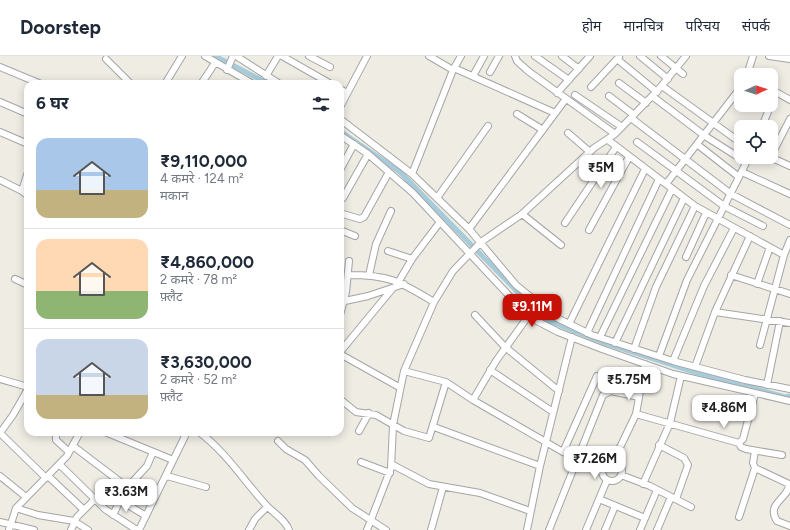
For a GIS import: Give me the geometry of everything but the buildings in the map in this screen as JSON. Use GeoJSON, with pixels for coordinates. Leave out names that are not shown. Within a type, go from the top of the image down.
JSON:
{"type":"FeatureCollection","features":[{"type":"Feature","properties":{"kind":"street"},"geometry":{"type":"LineString","coordinates":[[167,80],[182,56]]}},
{"type":"Feature","properties":{"kind":"street"},"geometry":{"type":"LineString","coordinates":[[205,56],[215,63],[231,61],[273,80]]}},
{"type":"Feature","properties":{"kind":"street"},"geometry":{"type":"LineString","coordinates":[[266,76],[278,56]]}},
{"type":"Feature","properties":{"kind":"street"},"geometry":{"type":"LineString","coordinates":[[282,56],[324,80]]}},
{"type":"Feature","properties":{"kind":"street"},"geometry":{"type":"LineString","coordinates":[[309,56],[330,67]]}},
{"type":"Feature","properties":{"kind":"street"},"geometry":{"type":"LineString","coordinates":[[344,99],[367,56]]}},
{"type":"Feature","properties":{"kind":"street"},"geometry":{"type":"LineString","coordinates":[[429,56],[454,69],[556,113]]}},
{"type":"Feature","properties":{"kind":"street"},"geometry":{"type":"LineString","coordinates":[[412,174],[454,69],[461,56]]}},
{"type":"Feature","properties":{"kind":"street"},"geometry":{"type":"LineString","coordinates":[[473,76],[484,56]]}},
{"type":"Feature","properties":{"kind":"street"},"geometry":{"type":"LineString","coordinates":[[490,72],[499,56]]}},
{"type":"Feature","properties":{"kind":"street"},"geometry":{"type":"LineString","coordinates":[[514,56],[517,62],[565,100],[615,134]]}},
{"type":"Feature","properties":{"kind":"street"},"geometry":{"type":"LineString","coordinates":[[535,56],[569,80]]}},
{"type":"Feature","properties":{"kind":"street"},"geometry":{"type":"LineString","coordinates":[[562,56],[579,69]]}},
{"type":"Feature","properties":{"kind":"street"},"geometry":{"type":"LineString","coordinates":[[557,93],[590,56]]}},
{"type":"Feature","properties":{"kind":"street"},"geometry":{"type":"LineString","coordinates":[[640,56],[668,79]]}},
{"type":"Feature","properties":{"kind":"street"},"geometry":{"type":"LineString","coordinates":[[661,56],[683,74]]}},
{"type":"Feature","properties":{"kind":"street"},"geometry":{"type":"LineString","coordinates":[[367,530],[390,473],[393,425],[399,387],[404,371],[434,302],[453,271],[475,248],[522,214],[590,152],[615,134],[655,94],[686,56]]}},
{"type":"Feature","properties":{"kind":"street"},"geometry":{"type":"LineString","coordinates":[[749,68],[753,56]]}},
{"type":"Feature","properties":{"kind":"street"},"geometry":{"type":"LineString","coordinates":[[769,56],[790,59]]}},
{"type":"Feature","properties":{"kind":"street"},"geometry":{"type":"LineString","coordinates":[[591,87],[619,58],[655,94],[705,136],[734,153]]}},
{"type":"Feature","properties":{"kind":"street"},"geometry":{"type":"LineString","coordinates":[[106,60],[127,80]]}},
{"type":"Feature","properties":{"kind":"street"},"geometry":{"type":"LineString","coordinates":[[231,61],[249,80]]}},
{"type":"Feature","properties":{"kind":"street"},"geometry":{"type":"LineString","coordinates":[[204,80],[215,63]]}},
{"type":"Feature","properties":{"kind":"street"},"geometry":{"type":"LineString","coordinates":[[0,67],[31,80]]}},
{"type":"Feature","properties":{"kind":"street"},"geometry":{"type":"LineString","coordinates":[[620,83],[646,103]]}},
{"type":"Feature","properties":{"kind":"street"},"geometry":{"type":"LineString","coordinates":[[662,86],[734,138]]}},
{"type":"Feature","properties":{"kind":"street"},"geometry":{"type":"LineString","coordinates":[[778,93],[790,100]]}},
{"type":"Feature","properties":{"kind":"street"},"geometry":{"type":"LineString","coordinates":[[575,94],[622,127]]}},
{"type":"Feature","properties":{"kind":"street"},"geometry":{"type":"LineString","coordinates":[[609,96],[685,161],[731,194],[790,225]]}},
{"type":"Feature","properties":{"kind":"street"},"geometry":{"type":"LineString","coordinates":[[666,184],[734,97]]}},
{"type":"Feature","properties":{"kind":"street"},"geometry":{"type":"LineString","coordinates":[[469,229],[565,100]]}},
{"type":"Feature","properties":{"kind":"street"},"geometry":{"type":"LineString","coordinates":[[0,102],[24,112]]}},
{"type":"Feature","properties":{"kind":"street"},"geometry":{"type":"LineString","coordinates":[[517,114],[543,130]]}},
{"type":"Feature","properties":{"kind":"street"},"geometry":{"type":"LineString","coordinates":[[778,142],[790,119]]}},
{"type":"Feature","properties":{"kind":"street"},"geometry":{"type":"LineString","coordinates":[[344,123],[380,157],[388,172],[413,193],[440,222],[475,248],[516,285],[552,314],[587,333],[615,342],[624,351],[645,364],[681,376],[790,401]]}},
{"type":"Feature","properties":{"kind":"street"},"geometry":{"type":"LineString","coordinates":[[438,198],[488,126]]}},
{"type":"Feature","properties":{"kind":"street"},"geometry":{"type":"LineString","coordinates":[[0,132],[24,142]]}},
{"type":"Feature","properties":{"kind":"street"},"geometry":{"type":"LineString","coordinates":[[568,133],[590,152]]}},
{"type":"Feature","properties":{"kind":"street"},"geometry":{"type":"LineString","coordinates":[[344,138],[368,154],[380,157],[412,174],[438,198],[469,229],[475,248],[529,315],[547,327],[572,337],[624,351],[634,349],[696,367],[767,385],[790,389]]}},
{"type":"Feature","properties":{"kind":"street"},"geometry":{"type":"LineString","coordinates":[[608,140],[695,206],[770,247],[790,262]]}},
{"type":"Feature","properties":{"kind":"street"},"geometry":{"type":"LineString","coordinates":[[638,142],[724,206],[763,226]]}},
{"type":"Feature","properties":{"kind":"street"},"geometry":{"type":"LineString","coordinates":[[344,163],[354,144]]}},
{"type":"Feature","properties":{"kind":"street"},"geometry":{"type":"LineString","coordinates":[[698,145],[741,174],[790,194]]}},
{"type":"Feature","properties":{"kind":"street"},"geometry":{"type":"LineString","coordinates":[[565,223],[616,147]]}},
{"type":"Feature","properties":{"kind":"street"},"geometry":{"type":"LineString","coordinates":[[344,196],[368,154]]}},
{"type":"Feature","properties":{"kind":"street"},"geometry":{"type":"LineString","coordinates":[[589,230],[629,157]]}},
{"type":"Feature","properties":{"kind":"street"},"geometry":{"type":"LineString","coordinates":[[778,159],[790,164]]}},
{"type":"Feature","properties":{"kind":"street"},"geometry":{"type":"LineString","coordinates":[[659,356],[687,280],[745,164]]}},
{"type":"Feature","properties":{"kind":"street"},"geometry":{"type":"LineString","coordinates":[[569,324],[645,169]]}},
{"type":"Feature","properties":{"kind":"street"},"geometry":{"type":"LineString","coordinates":[[344,214],[360,219],[364,217],[388,172]]}},
{"type":"Feature","properties":{"kind":"street"},"geometry":{"type":"LineString","coordinates":[[587,333],[659,179]]}},
{"type":"Feature","properties":{"kind":"street"},"geometry":{"type":"LineString","coordinates":[[0,180],[22,191],[24,185]]}},
{"type":"Feature","properties":{"kind":"street"},"geometry":{"type":"LineString","coordinates":[[600,337],[672,189]]}},
{"type":"Feature","properties":{"kind":"street"},"geometry":{"type":"LineString","coordinates":[[615,342],[684,198]]}},
{"type":"Feature","properties":{"kind":"street"},"geometry":{"type":"LineString","coordinates":[[634,349],[656,287],[695,206]]}},
{"type":"Feature","properties":{"kind":"street"},"geometry":{"type":"LineString","coordinates":[[369,275],[376,244],[391,211]]}},
{"type":"Feature","properties":{"kind":"street"},"geometry":{"type":"LineString","coordinates":[[686,257],[706,212]]}},
{"type":"Feature","properties":{"kind":"street"},"geometry":{"type":"LineString","coordinates":[[522,214],[560,246]]}},
{"type":"Feature","properties":{"kind":"street"},"geometry":{"type":"LineString","coordinates":[[349,261],[345,301],[368,296],[392,288],[402,283],[412,259],[440,222]]}},
{"type":"Feature","properties":{"kind":"street"},"geometry":{"type":"LineString","coordinates":[[673,361],[704,286],[734,228]]}},
{"type":"Feature","properties":{"kind":"street"},"geometry":{"type":"LineString","coordinates":[[344,232],[355,236]]}},
{"type":"Feature","properties":{"kind":"street"},"geometry":{"type":"LineString","coordinates":[[696,367],[715,312],[750,236]]}},
{"type":"Feature","properties":{"kind":"street"},"geometry":{"type":"LineString","coordinates":[[760,345],[790,240]]}},
{"type":"Feature","properties":{"kind":"street"},"geometry":{"type":"LineString","coordinates":[[757,284],[770,247]]}},
{"type":"Feature","properties":{"kind":"street"},"geometry":{"type":"LineString","coordinates":[[388,251],[412,259]]}},
{"type":"Feature","properties":{"kind":"street"},"geometry":{"type":"LineString","coordinates":[[348,275],[369,275],[402,283],[434,302]]}},
{"type":"Feature","properties":{"kind":"street"},"geometry":{"type":"LineString","coordinates":[[732,275],[790,294]]}},
{"type":"Feature","properties":{"kind":"street"},"geometry":{"type":"LineString","coordinates":[[15,279],[24,283]]}},
{"type":"Feature","properties":{"kind":"street"},"geometry":{"type":"LineString","coordinates":[[344,348],[392,288]]}},
{"type":"Feature","properties":{"kind":"street"},"geometry":{"type":"LineString","coordinates":[[715,312],[768,319],[790,324]]}},
{"type":"Feature","properties":{"kind":"street"},"geometry":{"type":"LineString","coordinates":[[475,315],[505,347],[559,391]]}},
{"type":"Feature","properties":{"kind":"street"},"geometry":{"type":"LineString","coordinates":[[473,400],[505,347],[529,315]]}},
{"type":"Feature","properties":{"kind":"street"},"geometry":{"type":"LineString","coordinates":[[767,385],[780,321]]}},
{"type":"Feature","properties":{"kind":"street"},"geometry":{"type":"LineString","coordinates":[[527,530],[540,466],[572,337]]}},
{"type":"Feature","properties":{"kind":"street"},"geometry":{"type":"LineString","coordinates":[[344,355],[399,387]]}},
{"type":"Feature","properties":{"kind":"street"},"geometry":{"type":"LineString","coordinates":[[614,462],[636,414],[645,364]]}},
{"type":"Feature","properties":{"kind":"street"},"geometry":{"type":"LineString","coordinates":[[490,370],[553,412]]}},
{"type":"Feature","properties":{"kind":"street"},"geometry":{"type":"LineString","coordinates":[[404,371],[446,382],[473,400],[563,452],[603,468]]}},
{"type":"Feature","properties":{"kind":"street"},"geometry":{"type":"LineString","coordinates":[[563,452],[597,376]]}},
{"type":"Feature","properties":{"kind":"street"},"geometry":{"type":"LineString","coordinates":[[643,484],[670,423],[681,376]]}},
{"type":"Feature","properties":{"kind":"street"},"geometry":{"type":"LineString","coordinates":[[0,379],[24,387]]}},
{"type":"Feature","properties":{"kind":"street"},"geometry":{"type":"LineString","coordinates":[[344,402],[354,410],[378,416],[404,431],[428,438],[431,437],[446,382]]}},
{"type":"Feature","properties":{"kind":"street"},"geometry":{"type":"LineString","coordinates":[[549,530],[606,392],[611,391],[639,397]]}},
{"type":"Feature","properties":{"kind":"street"},"geometry":{"type":"LineString","coordinates":[[739,443],[743,440],[755,394]]}},
{"type":"Feature","properties":{"kind":"street"},"geometry":{"type":"LineString","coordinates":[[24,395],[13,415],[0,433],[84,510]]}},
{"type":"Feature","properties":{"kind":"street"},"geometry":{"type":"LineString","coordinates":[[359,431],[368,413]]}},
{"type":"Feature","properties":{"kind":"street"},"geometry":{"type":"LineString","coordinates":[[636,414],[739,443],[743,448],[782,455]]}},
{"type":"Feature","properties":{"kind":"street"},"geometry":{"type":"LineString","coordinates":[[434,427],[540,466]]}},
{"type":"Feature","properties":{"kind":"street"},"geometry":{"type":"LineString","coordinates":[[56,436],[56,440],[69,452]]}},
{"type":"Feature","properties":{"kind":"street"},"geometry":{"type":"LineString","coordinates":[[10,528],[16,508],[59,464],[69,452],[78,436]]}},
{"type":"Feature","properties":{"kind":"street"},"geometry":{"type":"LineString","coordinates":[[115,436],[173,460]]}},
{"type":"Feature","properties":{"kind":"street"},"geometry":{"type":"LineString","coordinates":[[59,464],[113,515],[138,530],[167,476],[185,436]]}},
{"type":"Feature","properties":{"kind":"street"},"geometry":{"type":"LineString","coordinates":[[204,436],[219,449],[267,507],[286,525],[288,530]]}},
{"type":"Feature","properties":{"kind":"street"},"geometry":{"type":"LineString","coordinates":[[278,441],[286,449],[305,460],[337,494],[370,521],[386,530]]}},
{"type":"Feature","properties":{"kind":"street"},"geometry":{"type":"LineString","coordinates":[[657,530],[688,465],[684,458],[659,445]]}},
{"type":"Feature","properties":{"kind":"street"},"geometry":{"type":"LineString","coordinates":[[73,446],[127,487]]}},
{"type":"Feature","properties":{"kind":"street"},"geometry":{"type":"LineString","coordinates":[[739,517],[755,468],[753,463],[755,451]]}},
{"type":"Feature","properties":{"kind":"street"},"geometry":{"type":"LineString","coordinates":[[113,515],[127,487],[147,466],[154,452]]}},
{"type":"Feature","properties":{"kind":"street"},"geometry":{"type":"LineString","coordinates":[[361,462],[390,473]]}},
{"type":"Feature","properties":{"kind":"street"},"geometry":{"type":"LineString","coordinates":[[614,462],[621,467],[621,475],[616,480],[607,480],[603,474],[603,468],[607,463],[614,462]]}},
{"type":"Feature","properties":{"kind":"street"},"geometry":{"type":"LineString","coordinates":[[391,464],[429,484],[485,494],[530,511]]}},
{"type":"Feature","properties":{"kind":"street"},"geometry":{"type":"LineString","coordinates":[[755,468],[789,484],[787,492],[775,504],[774,516],[776,520],[790,526]]}},
{"type":"Feature","properties":{"kind":"street"},"geometry":{"type":"LineString","coordinates":[[621,475],[657,490],[691,507]]}},
{"type":"Feature","properties":{"kind":"street"},"geometry":{"type":"LineString","coordinates":[[0,476],[26,497]]}},
{"type":"Feature","properties":{"kind":"street"},"geometry":{"type":"LineString","coordinates":[[167,476],[206,486]]}},
{"type":"Feature","properties":{"kind":"street"},"geometry":{"type":"LineString","coordinates":[[586,530],[607,480]]}},
{"type":"Feature","properties":{"kind":"street"},"geometry":{"type":"LineString","coordinates":[[430,530],[443,487]]}},
{"type":"Feature","properties":{"kind":"street"},"geometry":{"type":"LineString","coordinates":[[640,530],[657,490]]}},
{"type":"Feature","properties":{"kind":"street"},"geometry":{"type":"LineString","coordinates":[[71,530],[74,521],[95,499]]}},
{"type":"Feature","properties":{"kind":"street"},"geometry":{"type":"LineString","coordinates":[[599,499],[645,518]]}},
{"type":"Feature","properties":{"kind":"street"},"geometry":{"type":"LineString","coordinates":[[120,500],[146,516]]}},
{"type":"Feature","properties":{"kind":"street"},"geometry":{"type":"LineString","coordinates":[[605,530],[615,506]]}},
{"type":"Feature","properties":{"kind":"street"},"geometry":{"type":"LineString","coordinates":[[249,530],[254,519],[267,507]]}},
{"type":"Feature","properties":{"kind":"street"},"geometry":{"type":"LineString","coordinates":[[16,508],[38,515],[74,521],[88,530]]}},
{"type":"Feature","properties":{"kind":"street"},"geometry":{"type":"LineString","coordinates":[[0,522],[10,528],[34,530]]}},
{"type":"Feature","properties":{"kind":"waterway"},"geometry":{"type":"LineString","coordinates":[[215,56],[261,80]]}},
{"type":"Feature","properties":{"kind":"waterway"},"geometry":{"type":"LineString","coordinates":[[344,134],[400,172],[544,319],[602,342],[691,371],[785,397],[790,396]]}}]}
